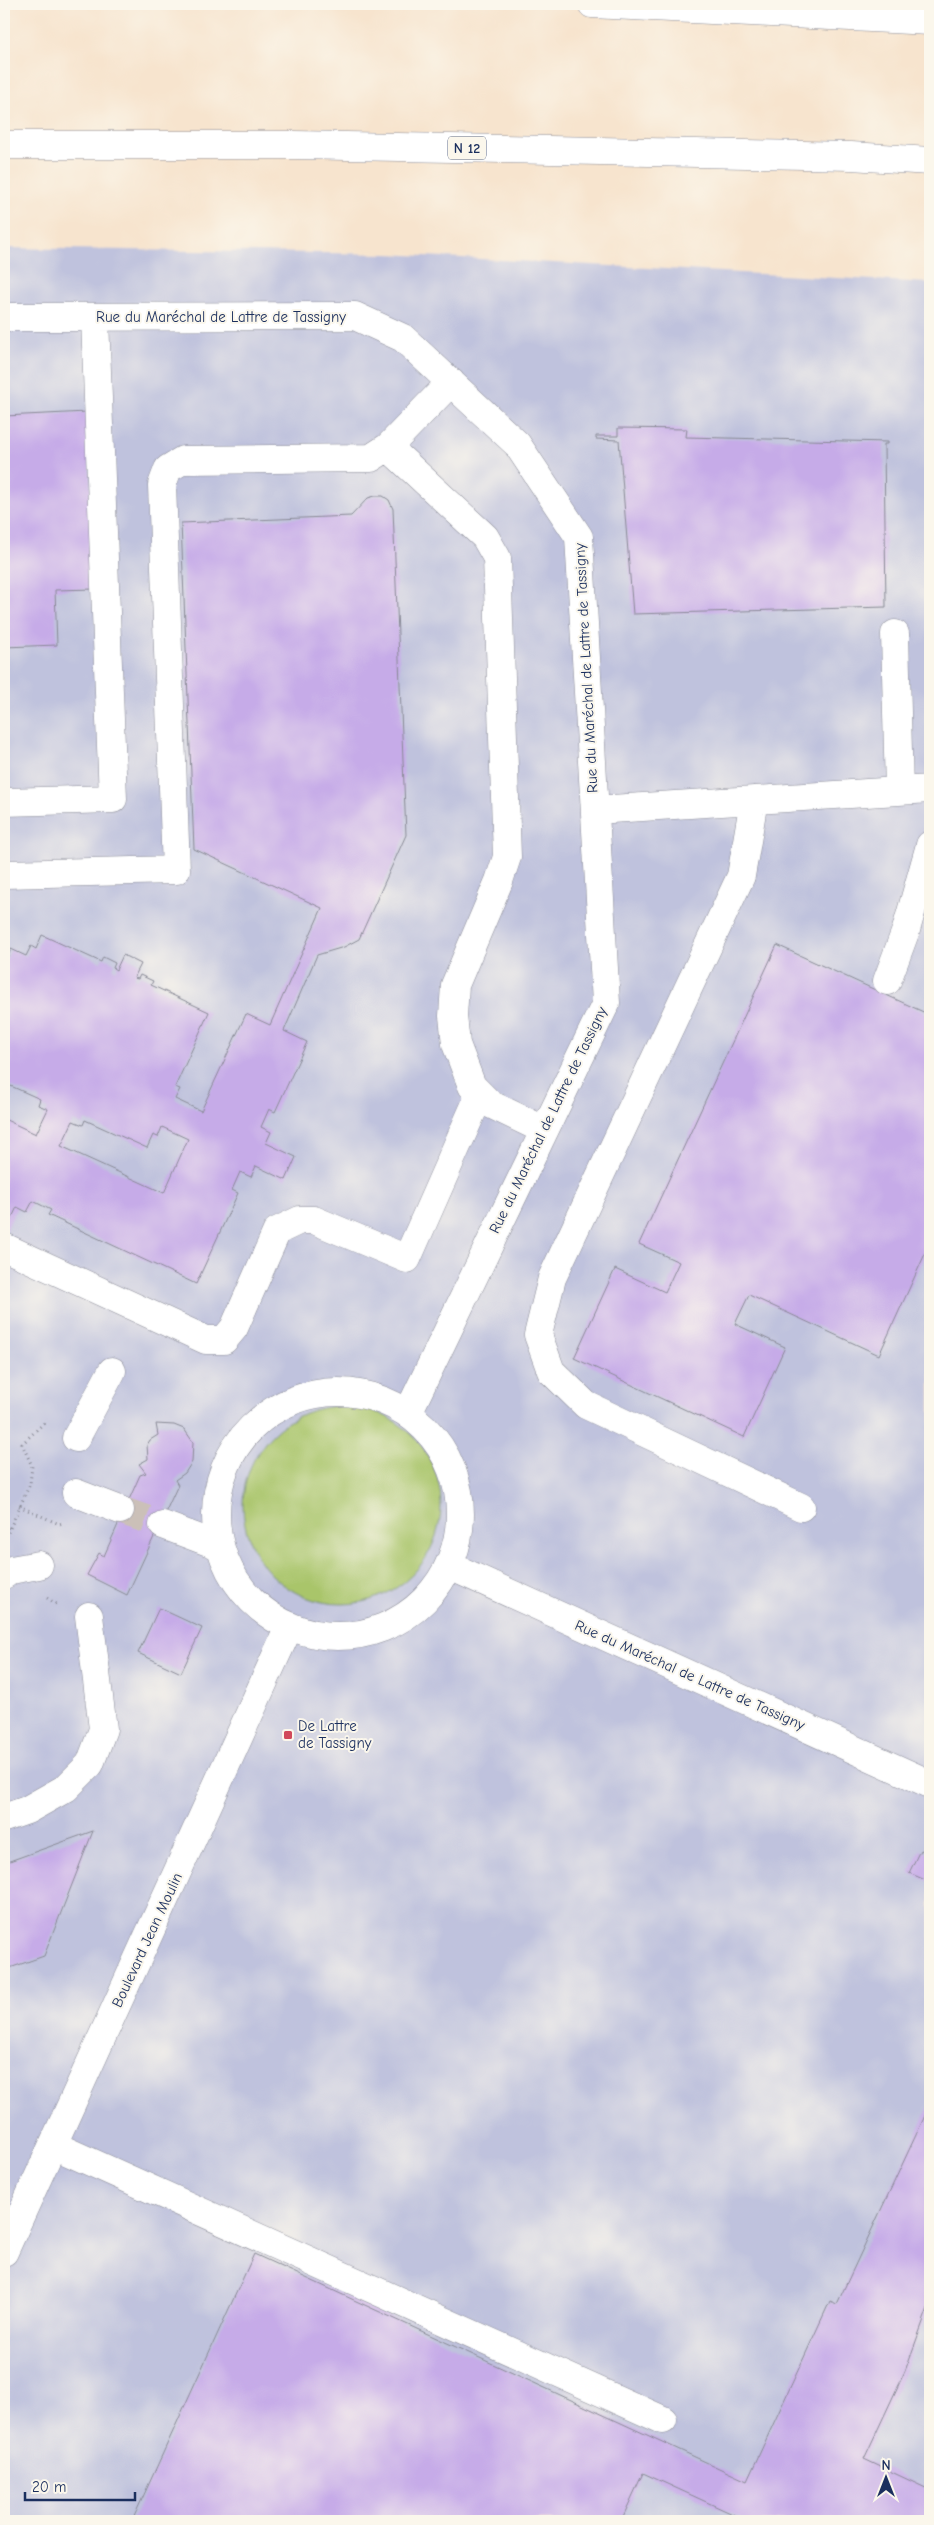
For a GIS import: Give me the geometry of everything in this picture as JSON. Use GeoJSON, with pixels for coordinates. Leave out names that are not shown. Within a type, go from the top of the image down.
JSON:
{"type":"FeatureCollection","features":[{"type":"Feature","properties":{"kind":"main road"},"geometry":{"type":"LineString","coordinates":[[592,4],[930,21]]}},
{"type":"Feature","properties":{"kind":"main road","name":"N 12"},"geometry":{"type":"LineString","coordinates":[[4,145],[295,145],[851,156],[930,161]]}},
{"type":"Feature","properties":{"kind":"main road","name":"Rue du Maréchal de Lattre de Tassigny"},"geometry":{"type":"LineString","coordinates":[[4,317],[355,316],[403,338],[517,444],[579,536],[606,1003],[408,1413]]}},
{"type":"Feature","properties":{"kind":"main road"},"geometry":{"type":"LineString","coordinates":[[4,802],[113,799],[95,318]]}},
{"type":"Feature","properties":{"kind":"main road"},"geometry":{"type":"LineString","coordinates":[[4,874],[176,870],[162,485],[168,469],[183,460],[371,458],[388,447],[450,382]]}},
{"type":"Feature","properties":{"kind":"main road"},"geometry":{"type":"LineString","coordinates":[[388,447],[485,537],[497,558],[507,857],[454,985],[452,1016],[456,1044],[472,1086],[490,1104],[544,1130]]}},
{"type":"Feature","properties":{"kind":"main road"},"geometry":{"type":"LineString","coordinates":[[894,634],[899,791]]}},
{"type":"Feature","properties":{"kind":"main road","name":"Rue du Maréchal de Lattre de Tassigny"},"geometry":{"type":"LineString","coordinates":[[595,810],[899,791],[930,794]]}},
{"type":"Feature","properties":{"kind":"main road"},"geometry":{"type":"LineString","coordinates":[[754,800],[741,876],[552,1278],[538,1335],[551,1370],[586,1405],[801,1507]]}},
{"type":"Feature","properties":{"kind":"main road"},"geometry":{"type":"LineString","coordinates":[[887,981],[906,930],[930,845]]}},
{"type":"Feature","properties":{"kind":"main road"},"geometry":{"type":"LineString","coordinates":[[4,1247],[206,1340],[224,1340],[234,1328],[277,1231],[300,1220],[314,1220],[407,1259],[480,1094]]}},
{"type":"Feature","properties":{"kind":"main road"},"geometry":{"type":"LineString","coordinates":[[76,1438],[112,1370]]}},
{"type":"Feature","properties":{"kind":"main road"},"geometry":{"type":"LineString","coordinates":[[341,1391],[376,1397],[408,1413],[434,1436],[451,1466],[461,1499],[460,1533],[450,1566],[429,1598],[399,1621],[363,1634],[325,1637],[289,1627],[258,1608],[233,1580],[219,1546],[215,1506],[224,1466],[246,1432],[273,1410],[306,1396],[341,1391]]}},
{"type":"Feature","properties":{"kind":"main road"},"geometry":{"type":"LineString","coordinates":[[76,1493],[120,1510]]}},
{"type":"Feature","properties":{"kind":"main road"},"geometry":{"type":"LineString","coordinates":[[163,1525],[219,1546]]}},
{"type":"Feature","properties":{"kind":"main road"},"geometry":{"type":"LineString","coordinates":[[8,1572],[39,1565]]}},
{"type":"Feature","properties":{"kind":"main road","name":"Rue du Maréchal de Lattre de Tassigny"},"geometry":{"type":"LineString","coordinates":[[450,1566],[930,1784]]}},
{"type":"Feature","properties":{"kind":"main road"},"geometry":{"type":"LineString","coordinates":[[4,1818],[28,1810],[66,1788],[90,1764],[103,1729],[89,1616]]}},
{"type":"Feature","properties":{"kind":"main road","name":"Boulevard Jean Moulin"},"geometry":{"type":"LineString","coordinates":[[4,2252],[289,1627]]}},
{"type":"Feature","properties":{"kind":"main road"},"geometry":{"type":"LineString","coordinates":[[53,2145],[663,2420]]}},
{"type":"Feature","properties":{"kind":"path"},"geometry":{"type":"LineString","coordinates":[[4,1525],[8,1528]]}},
{"type":"Feature","properties":{"kind":"path"},"geometry":{"type":"LineString","coordinates":[[8,1572],[19,1584],[56,1603],[61,1608]]}},
{"type":"Feature","properties":{"kind":"shaded area"},"geometry":{"type":"Polygon","coordinates":[[[4,248],[387,254],[930,283],[930,2521],[4,2521],[4,248]]]}},
{"type":"Feature","properties":{"kind":"green space"},"geometry":{"type":"Polygon","coordinates":[[[332,1406],[352,1406],[380,1413],[405,1428],[419,1442],[434,1467],[441,1495],[441,1515],[434,1543],[419,1568],[405,1582],[380,1597],[371,1600],[352,1604],[332,1604],[304,1597],[279,1582],[265,1568],[250,1543],[247,1534],[243,1515],[243,1495],[250,1467],[265,1442],[279,1428],[304,1413],[313,1410],[332,1406]]]}},
{"type":"Feature","properties":{"kind":"building"},"geometry":{"type":"Polygon","coordinates":[[[87,412],[95,589],[55,590],[57,645],[4,647],[4,416],[87,412]]]}},
{"type":"Feature","properties":{"kind":"building"},"geometry":{"type":"Polygon","coordinates":[[[618,428],[687,429],[686,437],[887,442],[887,444],[884,444],[886,607],[633,614],[619,440],[596,439],[596,436],[618,436],[618,428]]]}},
{"type":"Feature","properties":{"kind":"building"},"geometry":{"type":"Polygon","coordinates":[[[383,496],[389,500],[393,509],[406,835],[359,939],[344,947],[317,955],[284,1031],[307,1042],[275,1112],[269,1109],[261,1127],[271,1132],[266,1143],[296,1157],[286,1180],[256,1166],[251,1177],[240,1172],[232,1190],[238,1193],[196,1284],[48,1215],[51,1210],[33,1201],[27,1212],[17,1207],[4,1235],[4,1119],[36,1134],[48,1109],[38,1105],[40,1099],[4,1083],[4,1019],[7,1012],[4,1011],[6,1000],[4,999],[4,964],[11,949],[26,956],[31,946],[36,949],[42,935],[101,962],[103,957],[115,963],[113,968],[116,970],[123,955],[141,964],[134,978],[138,979],[140,975],[153,981],[151,985],[209,1012],[175,1087],[180,1089],[175,1099],[201,1111],[246,1014],[270,1025],[322,908],[194,849],[181,523],[351,516],[368,498],[383,496]],[[85,1120],[83,1125],[73,1121],[61,1146],[164,1193],[188,1139],[162,1127],[158,1137],[153,1135],[147,1148],[85,1120]]]}},
{"type":"Feature","properties":{"kind":"building"},"geometry":{"type":"Polygon","coordinates":[[[777,945],[930,1015],[930,1243],[879,1355],[749,1295],[735,1324],[785,1347],[744,1437],[574,1358],[615,1269],[665,1292],[679,1262],[639,1244],[777,945]]]}},
{"type":"Feature","properties":{"kind":"building"},"geometry":{"type":"Polygon","coordinates":[[[156,1424],[174,1425],[184,1429],[193,1442],[192,1462],[185,1473],[175,1480],[178,1485],[127,1595],[87,1575],[99,1553],[104,1556],[140,1475],[146,1473],[139,1464],[148,1459],[147,1445],[150,1440],[158,1435],[156,1424]]]}},
{"type":"Feature","properties":{"kind":"building"},"geometry":{"type":"Polygon","coordinates":[[[159,1608],[202,1628],[181,1673],[138,1653],[159,1608]]]}},
{"type":"Feature","properties":{"kind":"building"},"geometry":{"type":"Polygon","coordinates":[[[93,1831],[44,1956],[4,1970],[4,1863],[93,1831]]]}},
{"type":"Feature","properties":{"kind":"building"},"geometry":{"type":"Polygon","coordinates":[[[920,1850],[930,1854],[930,1882],[909,1873],[920,1850]]]}},
{"type":"Feature","properties":{"kind":"building"},"geometry":{"type":"Polygon","coordinates":[[[930,2105],[930,2303],[905,2371],[864,2459],[930,2490],[930,2521],[748,2521],[643,2473],[621,2521],[132,2521],[254,2254],[747,2481],[830,2301],[837,2304],[930,2105]]]}},
{"type":"Feature","properties":{"kind":"tunnel"},"geometry":{"type":"LineString","coordinates":[[120,1510],[163,1525]]}},
{"type":"Feature","properties":{"kind":"place","name":"De Lattre de Tassigny"},"geometry":{"type":"Point","coordinates":[288,1735]}}]}
